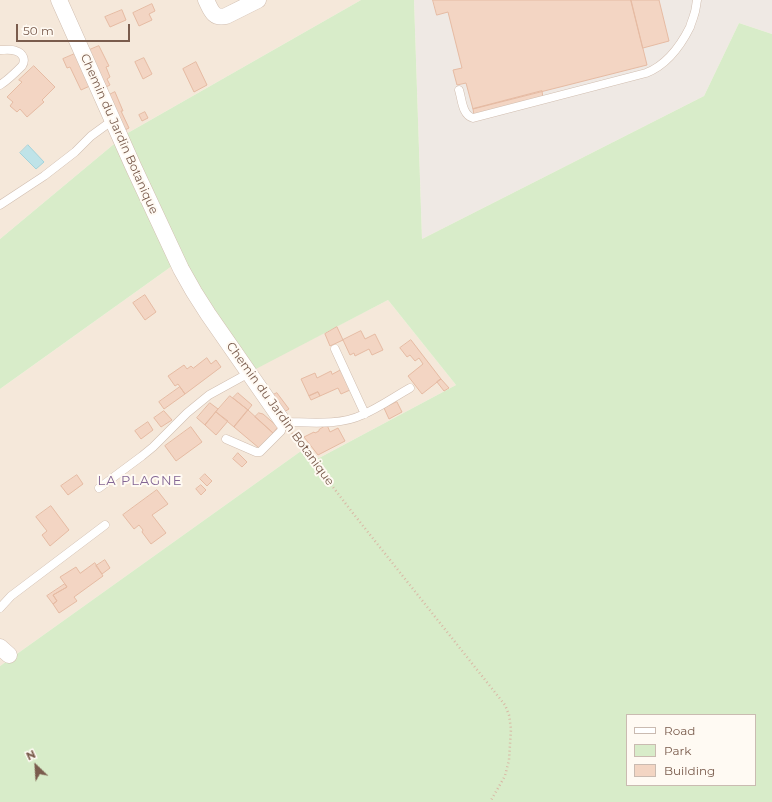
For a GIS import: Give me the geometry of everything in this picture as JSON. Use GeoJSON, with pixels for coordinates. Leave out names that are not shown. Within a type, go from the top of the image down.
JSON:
{"type":"FeatureCollection","features":[{"type":"Feature","properties":{"kind":"street","name":"Chemin du Jardin Botanique"},"geometry":{"type":"LineString","coordinates":[[59,0],[173,252],[188,281],[205,309],[283,422]]}},
{"type":"Feature","properties":{"kind":"street"},"geometry":{"type":"LineString","coordinates":[[206,0],[216,16],[221,17],[258,0]]}},
{"type":"Feature","properties":{"kind":"lane"},"geometry":{"type":"LineString","coordinates":[[459,90],[465,112],[468,117],[473,118],[646,73],[663,64],[674,54],[694,17],[697,0]]}},
{"type":"Feature","properties":{"kind":"lane"},"geometry":{"type":"LineString","coordinates":[[0,50],[15,50],[21,53],[23,57],[22,66],[0,85]]}},
{"type":"Feature","properties":{"kind":"lane"},"geometry":{"type":"LineString","coordinates":[[0,205],[44,176],[75,152],[91,136],[113,120]]}},
{"type":"Feature","properties":{"kind":"lane"},"geometry":{"type":"LineString","coordinates":[[335,349],[365,414]]}},
{"type":"Feature","properties":{"kind":"lane"},"geometry":{"type":"LineString","coordinates":[[99,488],[153,447],[187,413],[209,395],[249,372]]}},
{"type":"Feature","properties":{"kind":"lane"},"geometry":{"type":"LineString","coordinates":[[226,439],[256,452],[260,452],[281,431],[283,422],[316,423],[347,420],[365,414],[410,388]]}},
{"type":"Feature","properties":{"kind":"lane"},"geometry":{"type":"LineString","coordinates":[[0,608],[11,596],[105,525]]}},
{"type":"Feature","properties":{"kind":"path","name":"Chemin du Jardin Botanique"},"geometry":{"type":"LineString","coordinates":[[283,422],[352,512],[505,705],[509,715],[511,728],[509,760],[505,776],[490,802]]}},
{"type":"Feature","properties":{"kind":"shaded area"},"geometry":{"type":"Polygon","coordinates":[[[0,0],[361,0],[126,134],[0,239],[0,0]]]}},
{"type":"Feature","properties":{"kind":"shaded area"},"geometry":{"type":"Polygon","coordinates":[[[414,0],[772,0],[772,34],[739,23],[704,96],[422,239],[414,0]]]}},
{"type":"Feature","properties":{"kind":"shaded area"},"geometry":{"type":"Polygon","coordinates":[[[172,266],[252,370],[388,300],[456,385],[319,458],[301,451],[0,666],[0,389],[172,266]]]}},
{"type":"Feature","properties":{"kind":"green space"},"geometry":{"type":"Polygon","coordinates":[[[361,0],[414,0],[422,239],[704,96],[739,23],[772,34],[772,802],[0,802],[0,666],[301,451],[319,458],[456,385],[388,300],[252,371],[172,266],[0,389],[0,239],[126,134],[361,0]]]}},
{"type":"Feature","properties":{"kind":"water"},"geometry":{"type":"Polygon","coordinates":[[[28,145],[44,162],[36,169],[20,153],[28,145]]]}},
{"type":"Feature","properties":{"kind":"building"},"geometry":{"type":"Polygon","coordinates":[[[433,0],[631,0],[647,65],[473,109],[466,83],[457,85],[453,70],[462,68],[448,12],[437,15],[433,0]]]}},
{"type":"Feature","properties":{"kind":"building"},"geometry":{"type":"Polygon","coordinates":[[[631,0],[659,0],[669,41],[643,48],[631,0]]]}},
{"type":"Feature","properties":{"kind":"building"},"geometry":{"type":"Polygon","coordinates":[[[152,4],[155,11],[149,14],[152,20],[139,26],[133,13],[152,4]]]}},
{"type":"Feature","properties":{"kind":"building"},"geometry":{"type":"Polygon","coordinates":[[[122,10],[126,20],[110,27],[105,17],[122,10]]]}},
{"type":"Feature","properties":{"kind":"building"},"geometry":{"type":"Polygon","coordinates":[[[99,46],[109,66],[106,67],[110,77],[107,79],[110,85],[104,88],[87,51],[99,46]]]}},
{"type":"Feature","properties":{"kind":"building"},"geometry":{"type":"Polygon","coordinates":[[[77,53],[92,85],[81,90],[70,67],[67,68],[63,59],[77,53]]]}},
{"type":"Feature","properties":{"kind":"building"},"geometry":{"type":"Polygon","coordinates":[[[144,58],[152,74],[143,79],[135,62],[144,58]]]}},
{"type":"Feature","properties":{"kind":"building"},"geometry":{"type":"Polygon","coordinates":[[[196,62],[207,85],[194,92],[183,69],[196,62]]]}},
{"type":"Feature","properties":{"kind":"building"},"geometry":{"type":"Polygon","coordinates":[[[34,66],[55,87],[42,100],[44,102],[27,117],[20,109],[17,112],[10,106],[13,102],[7,97],[22,82],[19,80],[34,66]]]}},
{"type":"Feature","properties":{"kind":"building"},"geometry":{"type":"Polygon","coordinates":[[[542,91],[543,98],[474,115],[473,109],[542,91]]]}},
{"type":"Feature","properties":{"kind":"building"},"geometry":{"type":"Polygon","coordinates":[[[115,92],[123,111],[121,111],[129,128],[123,131],[107,96],[115,92]]]}},
{"type":"Feature","properties":{"kind":"building"},"geometry":{"type":"Polygon","coordinates":[[[145,112],[148,118],[142,121],[139,115],[145,112]]]}},
{"type":"Feature","properties":{"kind":"building"},"geometry":{"type":"Polygon","coordinates":[[[145,295],[156,312],[145,320],[133,303],[145,295]]]}},
{"type":"Feature","properties":{"kind":"building"},"geometry":{"type":"Polygon","coordinates":[[[337,327],[343,340],[330,346],[325,334],[337,327]]]}},
{"type":"Feature","properties":{"kind":"building"},"geometry":{"type":"Polygon","coordinates":[[[361,331],[365,339],[375,334],[383,350],[372,355],[369,349],[355,356],[354,353],[350,355],[343,340],[361,331]]]}},
{"type":"Feature","properties":{"kind":"building"},"geometry":{"type":"Polygon","coordinates":[[[411,340],[441,379],[422,394],[408,376],[423,364],[419,358],[415,361],[410,355],[407,357],[400,348],[411,340]]]}},
{"type":"Feature","properties":{"kind":"building"},"geometry":{"type":"Polygon","coordinates":[[[207,358],[211,364],[216,360],[221,367],[185,394],[178,384],[175,386],[168,376],[184,365],[187,369],[191,366],[193,368],[207,358]]]}},
{"type":"Feature","properties":{"kind":"building"},"geometry":{"type":"Polygon","coordinates":[[[341,370],[350,390],[341,394],[338,388],[320,396],[318,392],[309,396],[301,379],[315,373],[317,378],[331,371],[332,374],[341,370]]]}},
{"type":"Feature","properties":{"kind":"building"},"geometry":{"type":"Polygon","coordinates":[[[441,379],[449,388],[444,391],[437,382],[441,379]]]}},
{"type":"Feature","properties":{"kind":"building"},"geometry":{"type":"Polygon","coordinates":[[[180,387],[185,394],[164,409],[159,402],[180,387]]]}},
{"type":"Feature","properties":{"kind":"building"},"geometry":{"type":"Polygon","coordinates":[[[318,392],[320,396],[311,400],[309,396],[318,392]]]}},
{"type":"Feature","properties":{"kind":"building"},"geometry":{"type":"Polygon","coordinates":[[[238,393],[252,405],[248,410],[233,398],[238,393]]]}},
{"type":"Feature","properties":{"kind":"building"},"geometry":{"type":"Polygon","coordinates":[[[277,393],[289,409],[284,412],[271,396],[277,393]]]}},
{"type":"Feature","properties":{"kind":"building"},"geometry":{"type":"Polygon","coordinates":[[[230,396],[248,410],[234,427],[216,412],[230,396]]]}},
{"type":"Feature","properties":{"kind":"building"},"geometry":{"type":"Polygon","coordinates":[[[397,402],[402,412],[389,419],[384,408],[397,402]]]}},
{"type":"Feature","properties":{"kind":"building"},"geometry":{"type":"Polygon","coordinates":[[[210,403],[218,409],[205,425],[197,418],[210,403]]]}},
{"type":"Feature","properties":{"kind":"building"},"geometry":{"type":"Polygon","coordinates":[[[248,410],[273,433],[259,448],[234,427],[248,410]]]}},
{"type":"Feature","properties":{"kind":"building"},"geometry":{"type":"Polygon","coordinates":[[[164,411],[172,420],[161,427],[154,418],[164,411]]]}},
{"type":"Feature","properties":{"kind":"building"},"geometry":{"type":"Polygon","coordinates":[[[216,412],[228,421],[216,435],[205,425],[216,412]]]}},
{"type":"Feature","properties":{"kind":"building"},"geometry":{"type":"Polygon","coordinates":[[[259,413],[263,414],[278,427],[273,433],[255,417],[259,413]]]}},
{"type":"Feature","properties":{"kind":"building"},"geometry":{"type":"Polygon","coordinates":[[[148,422],[153,430],[141,439],[135,431],[148,422]]]}},
{"type":"Feature","properties":{"kind":"building"},"geometry":{"type":"Polygon","coordinates":[[[327,425],[330,432],[338,428],[345,441],[318,455],[304,437],[319,431],[327,425]]]}},
{"type":"Feature","properties":{"kind":"building"},"geometry":{"type":"Polygon","coordinates":[[[191,427],[202,442],[176,461],[165,446],[191,427]]]}},
{"type":"Feature","properties":{"kind":"building"},"geometry":{"type":"Polygon","coordinates":[[[238,453],[247,462],[242,467],[233,459],[238,453]]]}},
{"type":"Feature","properties":{"kind":"building"},"geometry":{"type":"Polygon","coordinates":[[[205,474],[212,481],[207,486],[200,479],[205,474]]]}},
{"type":"Feature","properties":{"kind":"building"},"geometry":{"type":"Polygon","coordinates":[[[77,475],[83,484],[68,495],[61,486],[77,475]]]}},
{"type":"Feature","properties":{"kind":"building"},"geometry":{"type":"Polygon","coordinates":[[[201,485],[206,490],[201,495],[196,489],[201,485]]]}},
{"type":"Feature","properties":{"kind":"building"},"geometry":{"type":"Polygon","coordinates":[[[157,490],[168,504],[152,515],[166,533],[151,544],[142,532],[143,530],[139,525],[134,529],[123,515],[157,490]]]}},
{"type":"Feature","properties":{"kind":"building"},"geometry":{"type":"Polygon","coordinates":[[[51,506],[69,530],[50,546],[42,535],[47,531],[36,517],[51,506]]]}},
{"type":"Feature","properties":{"kind":"building"},"geometry":{"type":"Polygon","coordinates":[[[105,560],[110,568],[102,574],[96,566],[105,560]]]}},
{"type":"Feature","properties":{"kind":"building"},"geometry":{"type":"Polygon","coordinates":[[[95,563],[103,576],[74,597],[77,601],[59,613],[53,604],[57,601],[53,595],[67,587],[60,577],[76,567],[80,573],[95,563]]]}},
{"type":"Feature","properties":{"kind":"building"},"geometry":{"type":"Polygon","coordinates":[[[65,584],[67,587],[53,595],[57,601],[53,604],[47,596],[65,584]]]}},
{"type":"Feature","properties":{"kind":"district","name":"LA PLAGNE"},"geometry":{"type":"Point","coordinates":[140,481]}}]}
